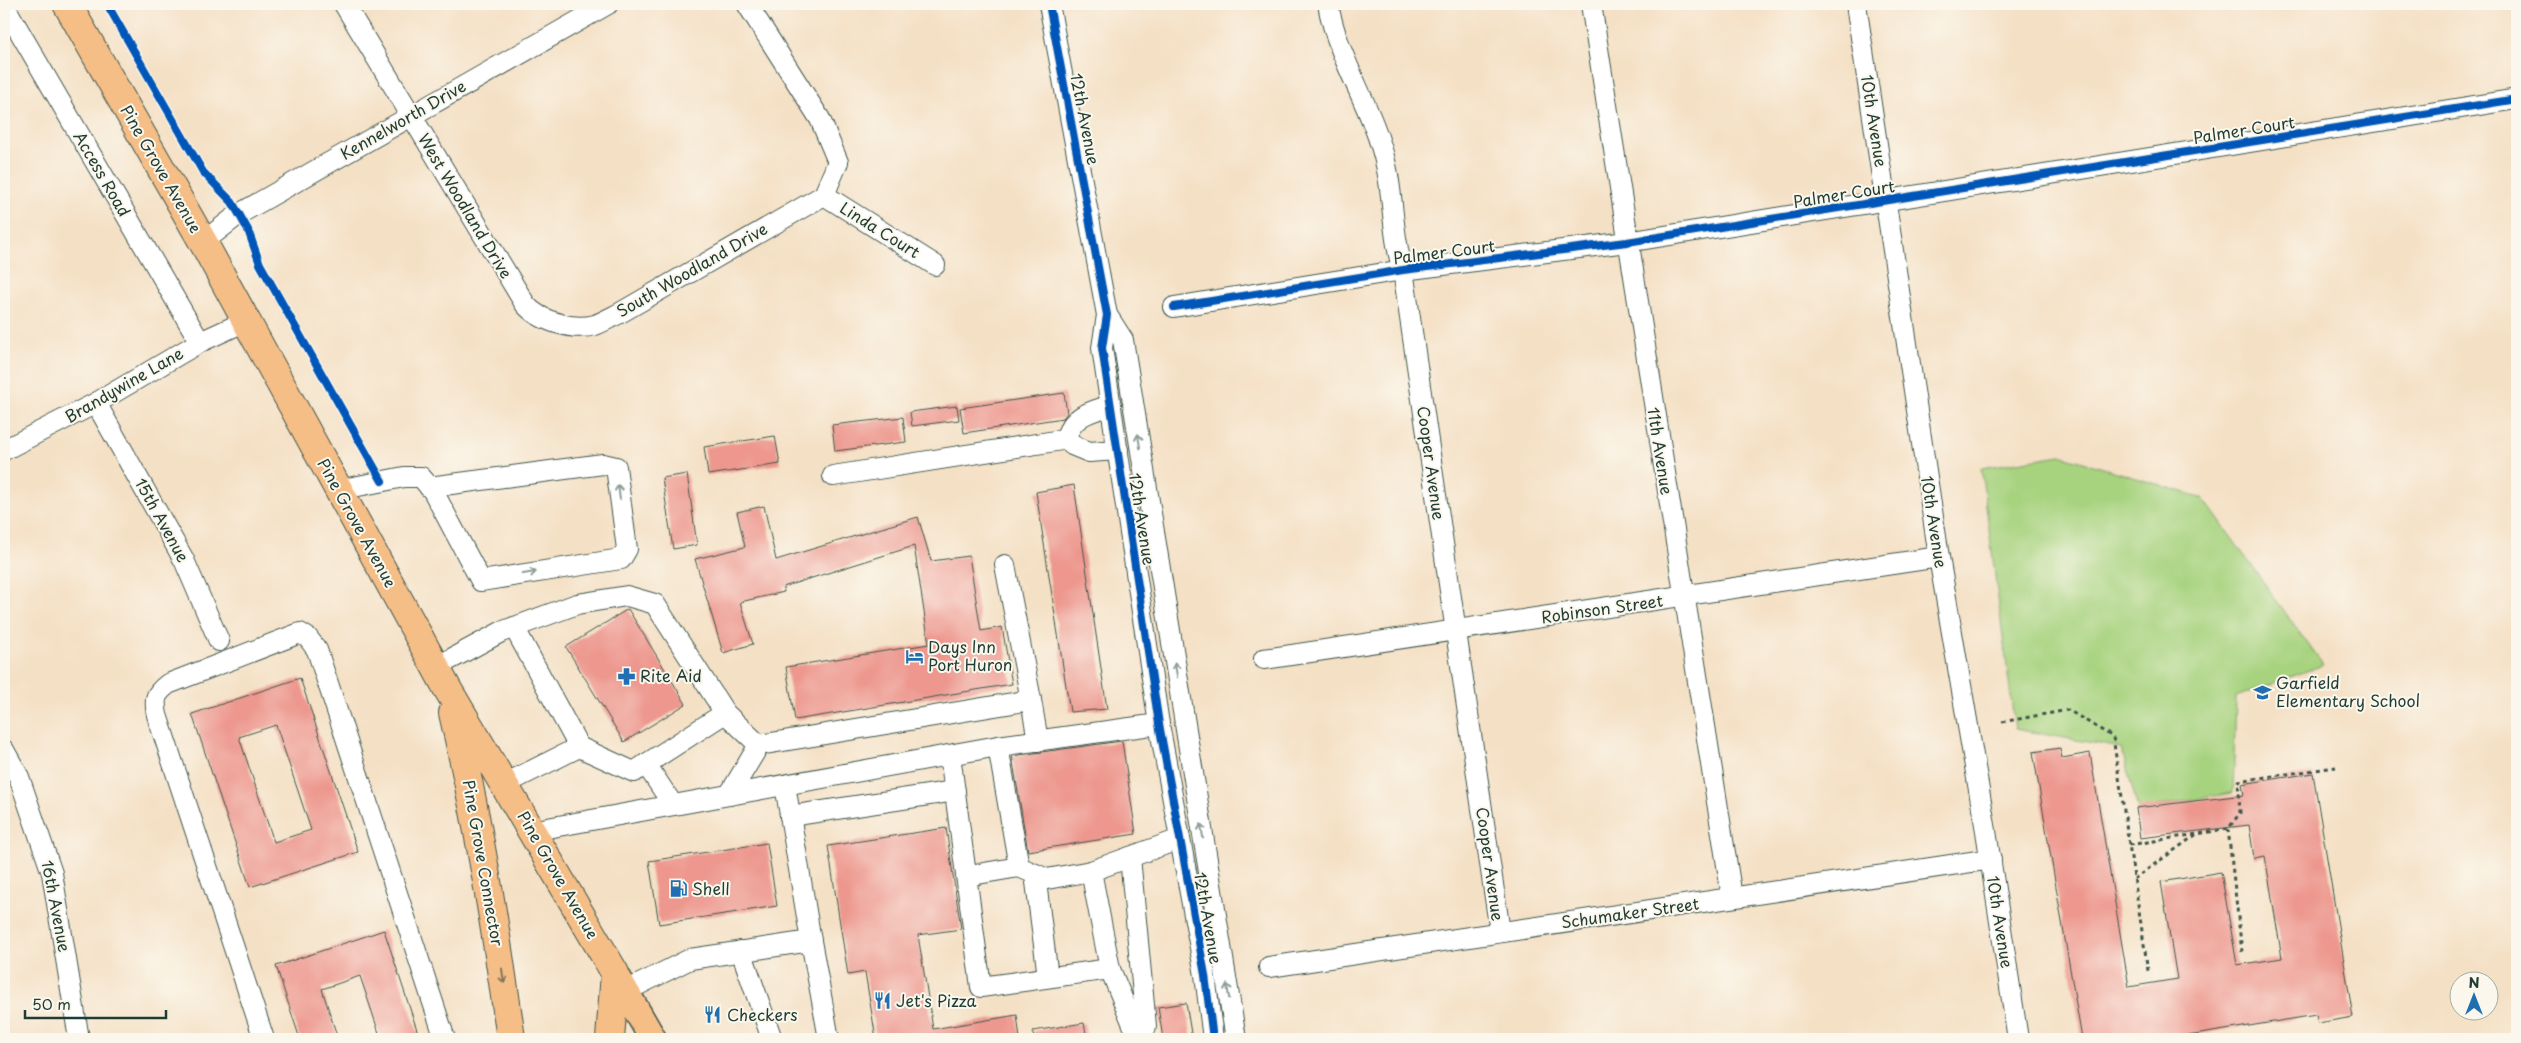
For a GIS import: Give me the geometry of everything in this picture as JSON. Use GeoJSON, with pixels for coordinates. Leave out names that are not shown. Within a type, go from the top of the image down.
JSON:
{"type":"FeatureCollection","features":[{"type":"Feature","properties":{"kind":"highway","name":"Pine Grove Avenue"},"geometry":{"type":"LineString","coordinates":[[67,4],[203,242],[442,678],[620,982]]}},
{"type":"Feature","properties":{"kind":"highway","name":"Pine Grove Connector"},"geometry":{"type":"LineString","coordinates":[[442,678],[475,806],[492,900],[511,1039]]}},
{"type":"Feature","properties":{"kind":"highway"},"geometry":{"type":"LineString","coordinates":[[610,1039],[620,982]]}},
{"type":"Feature","properties":{"kind":"main road","name":"Pine Grove Avenue"},"geometry":{"type":"LineString","coordinates":[[620,982],[653,1039]]}},
{"type":"Feature","properties":{"kind":"street","name":"West Woodland Drive"},"geometry":{"type":"LineString","coordinates":[[344,4],[525,304]]}},
{"type":"Feature","properties":{"kind":"street","name":"Kennelworth Drive"},"geometry":{"type":"LineString","coordinates":[[203,242],[240,214],[608,4]]}},
{"type":"Feature","properties":{"kind":"street"},"geometry":{"type":"LineString","coordinates":[[748,4],[820,118],[838,162],[824,195]]}},
{"type":"Feature","properties":{"kind":"street","name":"12th Avenue"},"geometry":{"type":"LineString","coordinates":[[1049,4],[1107,315],[1102,348],[1159,724],[1214,1039]]}},
{"type":"Feature","properties":{"kind":"street","name":"Cooper Avenue"},"geometry":{"type":"LineString","coordinates":[[1328,4],[1332,26],[1342,56],[1377,134],[1386,165],[1397,252],[1404,270],[1500,932]]}},
{"type":"Feature","properties":{"kind":"street","name":"11th Avenue"},"geometry":{"type":"LineString","coordinates":[[1590,4],[1732,897]]}},
{"type":"Feature","properties":{"kind":"street","name":"10th Avenue"},"geometry":{"type":"LineString","coordinates":[[1856,4],[1939,557],[2018,1039]]}},
{"type":"Feature","properties":{"kind":"street","name":"Access Road"},"geometry":{"type":"LineString","coordinates":[[4,5],[200,342]]}},
{"type":"Feature","properties":{"kind":"street","name":"Palmer Court"},"geometry":{"type":"LineString","coordinates":[[1174,307],[1404,270],[1627,242],[2517,99]]}},
{"type":"Feature","properties":{"kind":"street","name":"South Woodland Drive"},"geometry":{"type":"LineString","coordinates":[[525,304],[539,316],[566,325],[594,325],[620,313],[824,195]]}},
{"type":"Feature","properties":{"kind":"street","name":"Linda Court"},"geometry":{"type":"LineString","coordinates":[[824,195],[935,265]]}},
{"type":"Feature","properties":{"kind":"street","name":"12th Avenue"},"geometry":{"type":"LineString","coordinates":[[1107,315],[1123,340],[1236,1039]]}},
{"type":"Feature","properties":{"kind":"street","name":"Brandywine Lane"},"geometry":{"type":"LineString","coordinates":[[4,450],[96,403],[200,342],[246,321]]}},
{"type":"Feature","properties":{"kind":"street","name":"15th Avenue"},"geometry":{"type":"LineString","coordinates":[[96,403],[184,560],[219,641]]}},
{"type":"Feature","properties":{"kind":"street"},"geometry":{"type":"LineString","coordinates":[[1111,405],[1083,414],[1071,423],[1066,436],[1072,445],[1089,452],[1118,450]]}},
{"type":"Feature","properties":{"kind":"street"},"geometry":{"type":"LineString","coordinates":[[833,476],[1068,439]]}},
{"type":"Feature","properties":{"kind":"street"},"geometry":{"type":"LineString","coordinates":[[338,490],[404,477],[421,477],[429,487],[481,581],[621,559],[627,549],[616,467],[603,464],[429,487]]}},
{"type":"Feature","properties":{"kind":"street","name":"Robinson Street"},"geometry":{"type":"LineString","coordinates":[[1264,659],[1939,557]]}},
{"type":"Feature","properties":{"kind":"street"},"geometry":{"type":"LineString","coordinates":[[1005,565],[1038,741]]}},
{"type":"Feature","properties":{"kind":"street"},"geometry":{"type":"LineString","coordinates":[[442,678],[500,632],[577,604],[627,596],[656,604],[725,713],[759,745]]}},
{"type":"Feature","properties":{"kind":"street"},"geometry":{"type":"LineString","coordinates":[[514,627],[579,746],[634,772],[725,713]]}},
{"type":"Feature","properties":{"kind":"street"},"geometry":{"type":"LineString","coordinates":[[264,1039],[157,715],[154,700],[158,691],[168,684],[300,633],[308,638],[317,650],[445,1039]]}},
{"type":"Feature","properties":{"kind":"street"},"geometry":{"type":"LineString","coordinates":[[729,795],[759,745],[1031,700]]}},
{"type":"Feature","properties":{"kind":"street"},"geometry":{"type":"LineString","coordinates":[[531,831],[998,746],[1159,724]]}},
{"type":"Feature","properties":{"kind":"street"},"geometry":{"type":"LineString","coordinates":[[505,784],[579,746]]}},
{"type":"Feature","properties":{"kind":"street"},"geometry":{"type":"LineString","coordinates":[[998,746],[1027,870],[1048,977]]}},
{"type":"Feature","properties":{"kind":"street","name":"16th Avenue"},"geometry":{"type":"LineString","coordinates":[[4,750],[19,777],[52,873],[79,1039]]}},
{"type":"Feature","properties":{"kind":"street"},"geometry":{"type":"LineString","coordinates":[[950,755],[981,986],[1110,969]]}},
{"type":"Feature","properties":{"kind":"street"},"geometry":{"type":"LineString","coordinates":[[646,764],[673,805]]}},
{"type":"Feature","properties":{"kind":"street"},"geometry":{"type":"LineString","coordinates":[[785,785],[829,1039]]}},
{"type":"Feature","properties":{"kind":"street"},"geometry":{"type":"LineString","coordinates":[[790,816],[955,791]]}},
{"type":"Feature","properties":{"kind":"street"},"geometry":{"type":"LineString","coordinates":[[966,876],[1027,870],[1047,879],[1092,871],[1180,839]]}},
{"type":"Feature","properties":{"kind":"street"},"geometry":{"type":"LineString","coordinates":[[1130,857],[1146,1026],[1141,1039]]}},
{"type":"Feature","properties":{"kind":"street","name":"Schumaker Street"},"geometry":{"type":"LineString","coordinates":[[1269,967],[1990,859]]}},
{"type":"Feature","properties":{"kind":"street"},"geometry":{"type":"LineString","coordinates":[[1092,871],[1110,969],[1141,1039]]}},
{"type":"Feature","properties":{"kind":"street"},"geometry":{"type":"LineString","coordinates":[[620,982],[690,959],[811,941]]}},
{"type":"Feature","properties":{"kind":"street"},"geometry":{"type":"LineString","coordinates":[[741,951],[772,1039]]}},
{"type":"Feature","properties":{"kind":"path"},"geometry":{"type":"LineString","coordinates":[[2002,722],[2068,710],[2113,737],[2148,970]]}},
{"type":"Feature","properties":{"kind":"path"},"geometry":{"type":"LineString","coordinates":[[2242,952],[2228,829],[2240,813],[2238,781],[2336,767]]}},
{"type":"Feature","properties":{"kind":"path"},"geometry":{"type":"LineString","coordinates":[[2129,845],[2228,829]]}},
{"type":"Feature","properties":{"kind":"path"},"geometry":{"type":"LineString","coordinates":[[2134,879],[2197,834]]}},
{"type":"Feature","properties":{"kind":"green space"},"geometry":{"type":"Polygon","coordinates":[[[2060,455],[2203,498],[2323,665],[2236,697],[2233,793],[2138,809],[2121,748],[2015,729],[1981,468],[2060,455]]]}},
{"type":"Feature","properties":{"kind":"building"},"geometry":{"type":"Polygon","coordinates":[[[1064,393],[1067,413],[1063,418],[964,433],[960,408],[1064,393]]]}},
{"type":"Feature","properties":{"kind":"building"},"geometry":{"type":"Polygon","coordinates":[[[957,406],[959,420],[912,426],[910,412],[957,406]]]}},
{"type":"Feature","properties":{"kind":"building"},"geometry":{"type":"Polygon","coordinates":[[[903,417],[906,442],[835,451],[832,425],[903,417]]]}},
{"type":"Feature","properties":{"kind":"building"},"geometry":{"type":"Polygon","coordinates":[[[775,436],[780,464],[708,475],[704,447],[775,436]]]}},
{"type":"Feature","properties":{"kind":"building"},"geometry":{"type":"Polygon","coordinates":[[[687,474],[697,545],[673,549],[662,478],[687,474]]]}},
{"type":"Feature","properties":{"kind":"building"},"geometry":{"type":"Polygon","coordinates":[[[1074,485],[1107,709],[1070,712],[1036,492],[1074,485]]]}},
{"type":"Feature","properties":{"kind":"building"},"geometry":{"type":"Polygon","coordinates":[[[764,506],[776,560],[918,517],[931,561],[969,556],[981,631],[1002,627],[1012,684],[795,720],[786,667],[929,644],[914,546],[783,587],[784,592],[740,602],[753,644],[723,653],[695,559],[745,547],[737,512],[764,506]]]}},
{"type":"Feature","properties":{"kind":"building","name":"Rite Aid"},"geometry":{"type":"Polygon","coordinates":[[[628,609],[686,704],[624,742],[566,647],[628,609]]]}},
{"type":"Feature","properties":{"kind":"building"},"geometry":{"type":"Polygon","coordinates":[[[300,678],[358,852],[250,887],[192,714],[300,678]],[[276,725],[239,737],[274,842],[311,830],[276,725]]]}},
{"type":"Feature","properties":{"kind":"building"},"geometry":{"type":"Polygon","coordinates":[[[1122,741],[1136,834],[1028,851],[1012,756],[1122,741]]]}},
{"type":"Feature","properties":{"kind":"building"},"geometry":{"type":"Polygon","coordinates":[[[2060,748],[2062,758],[2090,753],[2129,987],[2177,979],[2161,882],[2221,872],[2237,965],[2282,958],[2265,856],[2254,858],[2249,825],[2140,838],[2136,808],[2244,795],[2242,784],[2313,773],[2353,1017],[2318,1023],[2316,1015],[2170,1039],[2082,1039],[2033,752],[2060,748]]]}},
{"type":"Feature","properties":{"kind":"building"},"geometry":{"type":"Polygon","coordinates":[[[946,828],[961,929],[918,935],[933,1029],[1017,1015],[1020,1039],[876,1039],[865,972],[848,975],[828,846],[946,828]]]}},
{"type":"Feature","properties":{"kind":"building"},"geometry":{"type":"Polygon","coordinates":[[[767,843],[777,906],[659,924],[649,861],[767,843]]]}},
{"type":"Feature","properties":{"kind":"building"},"geometry":{"type":"Polygon","coordinates":[[[384,930],[420,1039],[381,1039],[360,976],[322,989],[338,1039],[300,1039],[276,966],[384,930]]]}},
{"type":"Feature","properties":{"kind":"building"},"geometry":{"type":"Polygon","coordinates":[[[1186,1003],[1192,1039],[1163,1039],[1158,1007],[1186,1003]]]}},
{"type":"Feature","properties":{"kind":"building"},"geometry":{"type":"Polygon","coordinates":[[[1084,1023],[1087,1039],[1034,1039],[1033,1031],[1084,1023]]]}},
{"type":"Feature","properties":{"kind":"cycle path"},"geometry":{"type":"LineString","coordinates":[[107,4],[203,172],[232,202],[239,214],[248,230],[260,264],[382,481]]}},
{"type":"Feature","properties":{"kind":"cycle path"},"geometry":{"type":"LineString","coordinates":[[1049,4],[1107,315],[1102,348],[1159,724],[1205,975],[1213,1039]]}},
{"type":"Feature","properties":{"kind":"cycle path"},"geometry":{"type":"LineString","coordinates":[[1174,307],[1403,270],[1627,242],[2517,99]]}},
{"type":"Feature","properties":{"kind":"place","name":"Days Inn Port Huron"},"geometry":{"type":"Point","coordinates":[914,656]}},
{"type":"Feature","properties":{"kind":"place","name":"Rite Aid"},"geometry":{"type":"Point","coordinates":[626,676]}},
{"type":"Feature","properties":{"kind":"place","name":"Garfield Elementary School"},"geometry":{"type":"Point","coordinates":[2262,692]}},
{"type":"Feature","properties":{"kind":"place","name":"Shell"},"geometry":{"type":"Point","coordinates":[678,889]}},
{"type":"Feature","properties":{"kind":"place","name":"Jet's Pizza"},"geometry":{"type":"Point","coordinates":[882,1001]}},
{"type":"Feature","properties":{"kind":"place","name":"Checkers"},"geometry":{"type":"Point","coordinates":[713,1015]}}]}
